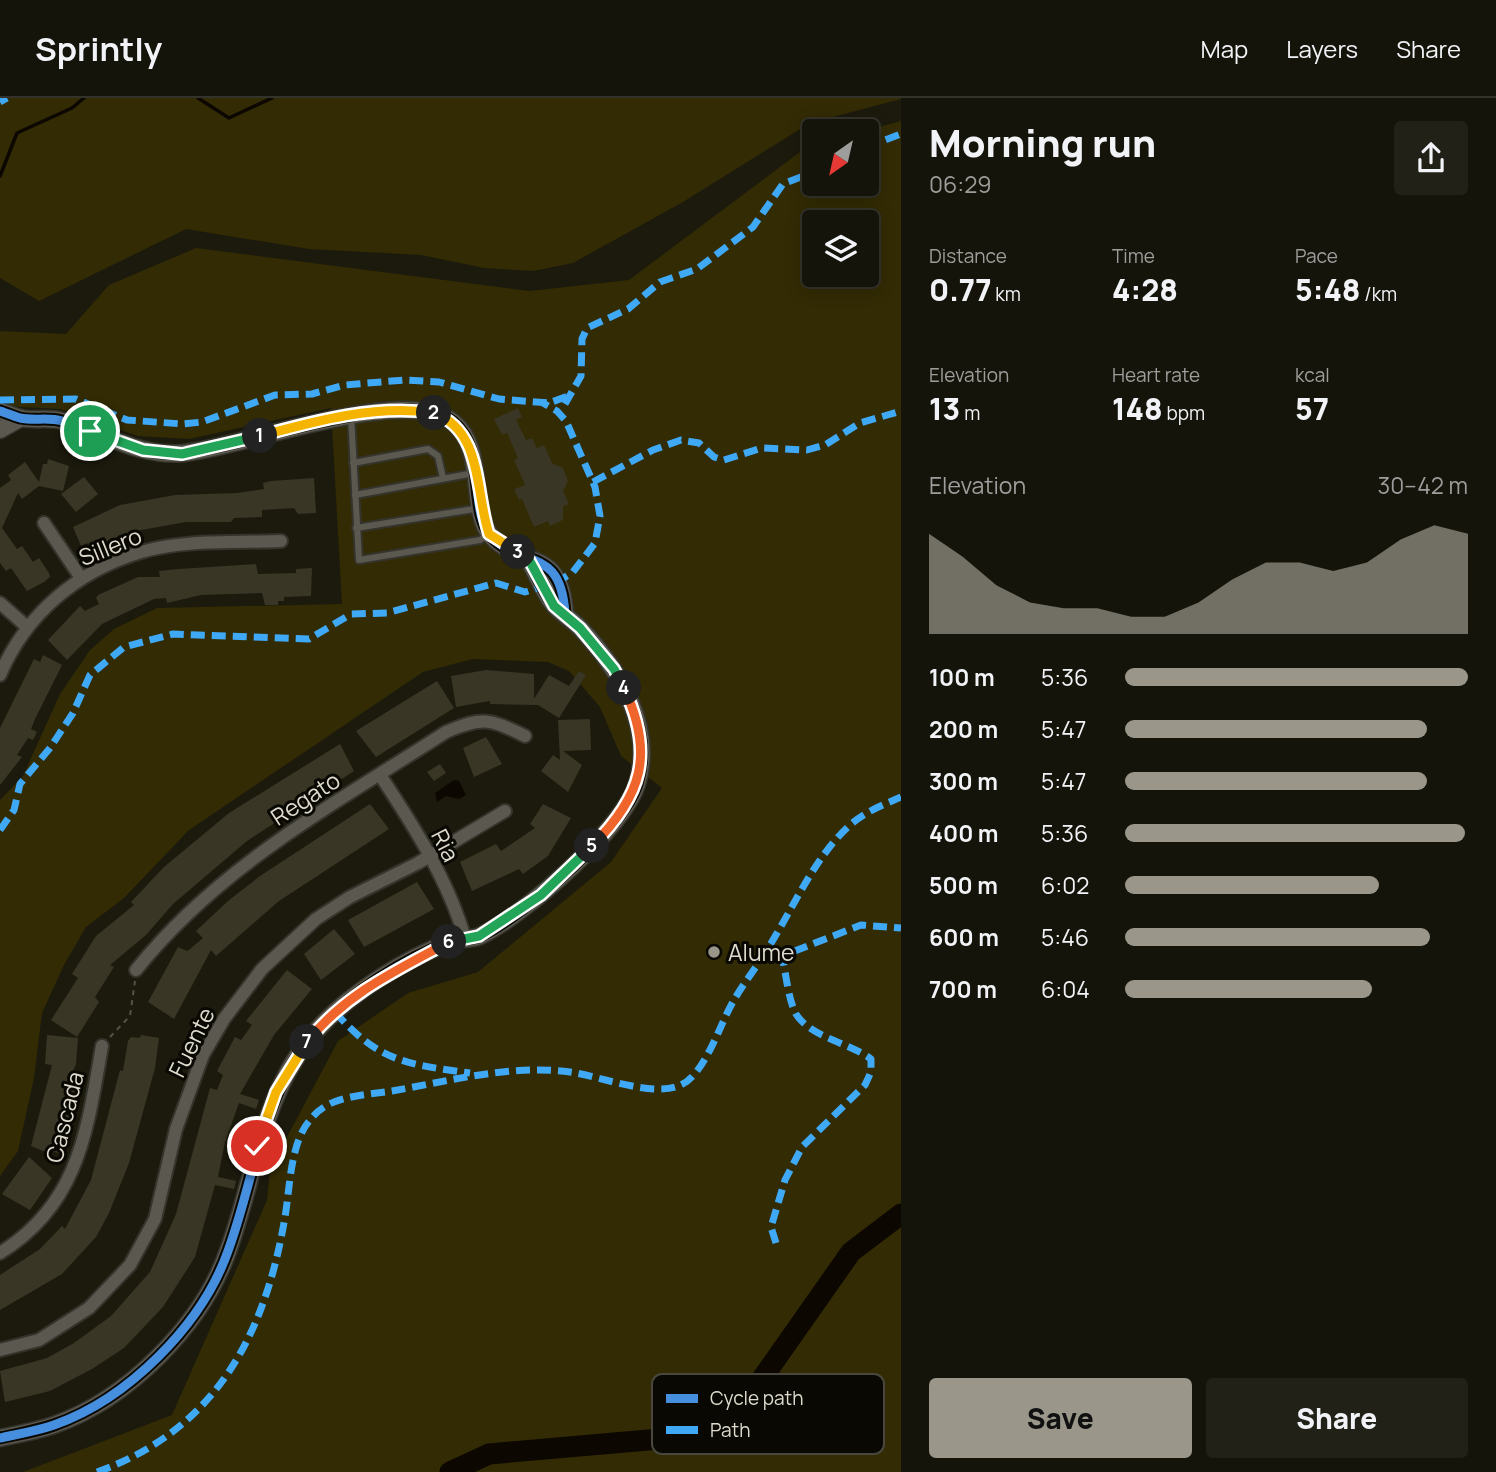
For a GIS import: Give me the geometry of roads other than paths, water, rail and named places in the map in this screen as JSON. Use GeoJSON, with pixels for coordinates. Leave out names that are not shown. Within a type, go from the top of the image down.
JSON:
{"type":"FeatureCollection","features":[{"type":"Feature","properties":{"kind":"street"},"geometry":{"type":"LineString","coordinates":[[0,411],[21,418],[60,420],[143,450],[182,454],[351,416],[416,410],[436,413],[453,422],[468,439],[489,534],[503,546],[527,556],[554,606],[565,614],[614,669],[633,708],[641,747],[638,782],[626,807],[606,832],[551,887],[472,937],[451,941],[355,995],[335,1012],[303,1047],[282,1082],[268,1114],[220,1272],[193,1317],[166,1350],[130,1381],[82,1413],[55,1425],[0,1438]]}},
{"type":"Feature","properties":{"kind":"street"},"geometry":{"type":"LineString","coordinates":[[0,430],[21,418]]}},
{"type":"Feature","properties":{"kind":"street"},"geometry":{"type":"LineString","coordinates":[[44,523],[81,578]]}},
{"type":"Feature","properties":{"kind":"street","name":"Sillero"},"geometry":{"type":"LineString","coordinates":[[0,675],[26,626],[81,578],[143,552],[177,546],[281,541]]}},
{"type":"Feature","properties":{"kind":"street"},"geometry":{"type":"LineString","coordinates":[[0,603],[26,626]]}},
{"type":"Feature","properties":{"kind":"street","name":"Regato"},"geometry":{"type":"LineString","coordinates":[[136,970],[159,942],[221,881],[261,851],[446,732],[473,720],[497,723],[525,736]]}},
{"type":"Feature","properties":{"kind":"street","name":"Ria"},"geometry":{"type":"LineString","coordinates":[[380,775],[429,856],[460,922],[472,937]]}},
{"type":"Feature","properties":{"kind":"street","name":"Fuente"},"geometry":{"type":"LineString","coordinates":[[0,1350],[39,1340],[89,1308],[130,1265],[155,1219],[176,1129],[203,1055],[250,982],[316,919],[350,897],[429,856],[505,811]]}},
{"type":"Feature","properties":{"kind":"street","name":"Cascada"},"geometry":{"type":"LineString","coordinates":[[0,1253],[39,1223],[68,1184],[77,1164],[102,1046]]}},
{"type":"Feature","properties":{"kind":"lane"},"geometry":{"type":"LineString","coordinates":[[351,416],[359,560],[480,540],[489,534]]}},
{"type":"Feature","properties":{"kind":"lane"},"geometry":{"type":"LineString","coordinates":[[353,463],[428,449],[438,456],[443,478]]}},
{"type":"Feature","properties":{"kind":"lane"},"geometry":{"type":"LineString","coordinates":[[355,495],[476,472]]}},
{"type":"Feature","properties":{"kind":"lane"},"geometry":{"type":"LineString","coordinates":[[356,528],[482,508]]}},
{"type":"Feature","properties":{"kind":"waterway"},"geometry":{"type":"LineString","coordinates":[[0,176],[17,133],[72,108],[84,98]]}},
{"type":"Feature","properties":{"kind":"waterway"},"geometry":{"type":"LineString","coordinates":[[198,98],[229,118],[272,98]]}},
{"type":"Feature","properties":{"kind":"waterway"},"geometry":{"type":"LineString","coordinates":[[765,1374],[851,1252],[901,1214]]}},
{"type":"Feature","properties":{"kind":"waterway"},"geometry":{"type":"LineString","coordinates":[[450,1472],[489,1454],[652,1440]]}},
{"type":"Feature","properties":{"kind":"place","name":"Alume"},"geometry":{"type":"Point","coordinates":[714,952]}}]}
